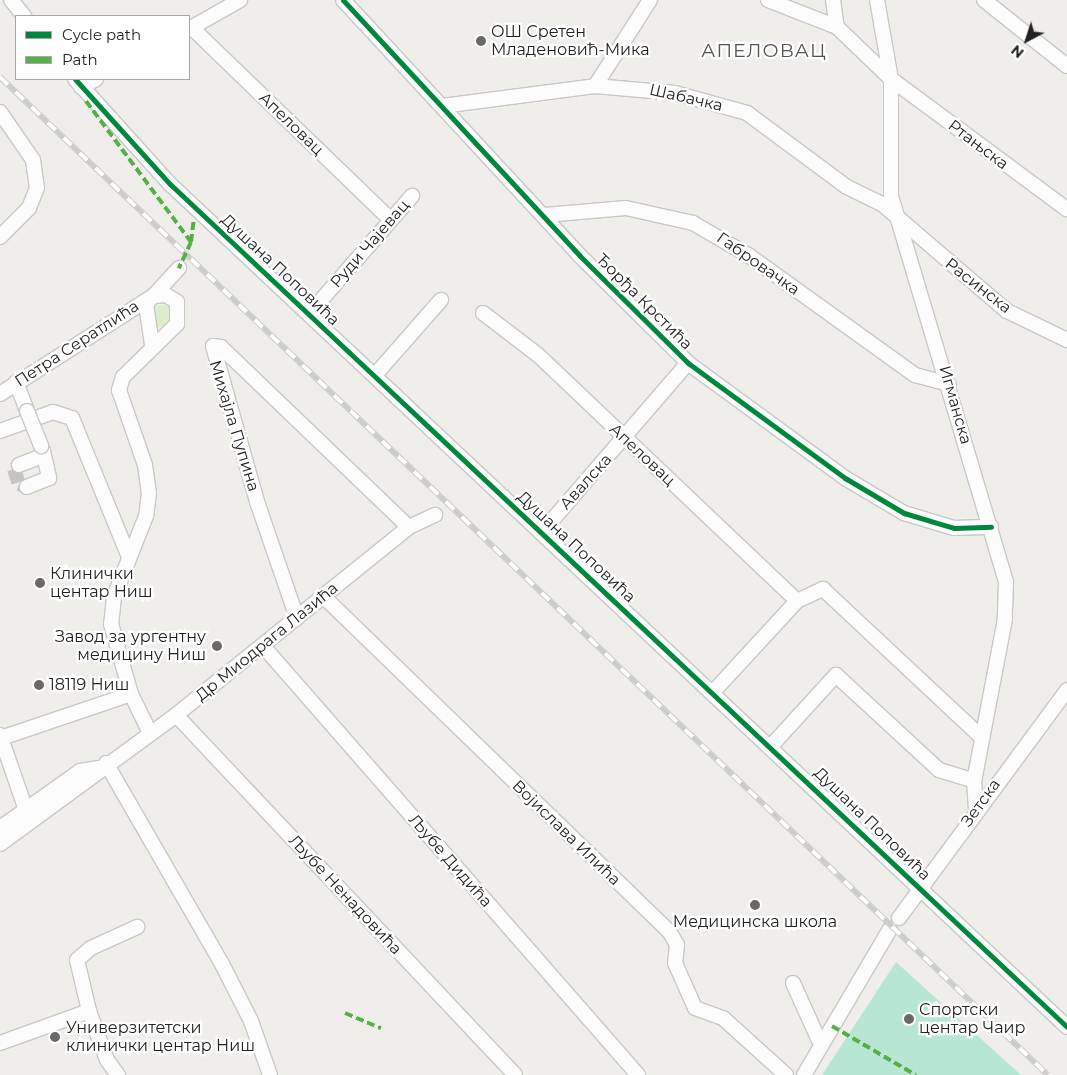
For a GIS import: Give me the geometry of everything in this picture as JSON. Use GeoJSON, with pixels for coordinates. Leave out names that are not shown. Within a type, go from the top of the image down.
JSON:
{"type":"FeatureCollection","features":[{"type":"Feature","properties":{"kind":"street"},"geometry":{"type":"LineString","coordinates":[[11,0],[23,15]]}},
{"type":"Feature","properties":{"kind":"street"},"geometry":{"type":"LineString","coordinates":[[190,28],[240,0]]}},
{"type":"Feature","properties":{"kind":"street","name":"Ђорђа Крстића"},"geometry":{"type":"LineString","coordinates":[[343,0],[545,214],[580,256],[688,363],[845,478],[904,513],[954,528],[991,527]]}},
{"type":"Feature","properties":{"kind":"street"},"geometry":{"type":"LineString","coordinates":[[595,86],[650,0]]}},
{"type":"Feature","properties":{"kind":"street"},"geometry":{"type":"LineString","coordinates":[[768,0],[838,28]]}},
{"type":"Feature","properties":{"kind":"street"},"geometry":{"type":"LineString","coordinates":[[833,0],[838,28]]}},
{"type":"Feature","properties":{"kind":"street","name":"Игманска"},"geometry":{"type":"LineString","coordinates":[[877,0],[891,79],[888,168],[899,217],[991,527],[1007,598],[974,781],[976,810]]}},
{"type":"Feature","properties":{"kind":"street"},"geometry":{"type":"LineString","coordinates":[[984,0],[1067,66]]}},
{"type":"Feature","properties":{"kind":"street","name":"Апеловац"},"geometry":{"type":"LineString","coordinates":[[190,28],[391,220]]}},
{"type":"Feature","properties":{"kind":"street","name":"Ртањска"},"geometry":{"type":"LineString","coordinates":[[838,28],[891,79],[1067,209]]}},
{"type":"Feature","properties":{"kind":"street"},"geometry":{"type":"LineString","coordinates":[[78,83],[92,80]]}},
{"type":"Feature","properties":{"kind":"street","name":"Душана Поповића"},"geometry":{"type":"LineString","coordinates":[[78,83],[170,184],[772,745],[1067,1026]]}},
{"type":"Feature","properties":{"kind":"street","name":"Шабачка"},"geometry":{"type":"LineString","coordinates":[[442,106],[595,86],[675,93],[747,114],[847,187],[899,217]]}},
{"type":"Feature","properties":{"kind":"street"},"geometry":{"type":"LineString","coordinates":[[0,112],[33,160],[37,180],[29,208],[0,237]]}},
{"type":"Feature","properties":{"kind":"street","name":"Руди Чајевац"},"geometry":{"type":"LineString","coordinates":[[309,314],[412,196]]}},
{"type":"Feature","properties":{"kind":"street","name":"Габровачка"},"geometry":{"type":"LineString","coordinates":[[545,214],[626,208],[693,222],[748,255],[915,375],[949,384]]}},
{"type":"Feature","properties":{"kind":"street","name":"Расинска"},"geometry":{"type":"LineString","coordinates":[[899,217],[922,242],[1007,311],[1067,340]]}},
{"type":"Feature","properties":{"kind":"street"},"geometry":{"type":"LineString","coordinates":[[152,345],[144,312],[154,296],[179,268]]}},
{"type":"Feature","properties":{"kind":"street"},"geometry":{"type":"LineString","coordinates":[[150,732],[131,694],[110,624],[129,557],[146,516],[149,480],[119,386],[152,345],[175,326],[180,314],[174,300],[154,296]]}},
{"type":"Feature","properties":{"kind":"street","name":"Петра Сератлића"},"geometry":{"type":"LineString","coordinates":[[0,394],[16,382],[154,296]]}},
{"type":"Feature","properties":{"kind":"street"},"geometry":{"type":"LineString","coordinates":[[375,375],[441,300]]}},
{"type":"Feature","properties":{"kind":"street","name":"Апеловац"},"geometry":{"type":"LineString","coordinates":[[483,314],[538,355],[797,601]]}},
{"type":"Feature","properties":{"kind":"street","name":"Михајла Пупина"},"geometry":{"type":"LineString","coordinates":[[296,618],[258,505],[213,346],[221,347],[408,528]]}},
{"type":"Feature","properties":{"kind":"street","name":"Авалска"},"geometry":{"type":"LineString","coordinates":[[542,532],[625,439],[688,363]]}},
{"type":"Feature","properties":{"kind":"street"},"geometry":{"type":"LineString","coordinates":[[16,382],[42,449],[50,478],[27,487]]}},
{"type":"Feature","properties":{"kind":"street"},"geometry":{"type":"LineString","coordinates":[[0,431],[53,412],[72,418],[129,557]]}},
{"type":"Feature","properties":{"kind":"street"},"geometry":{"type":"LineString","coordinates":[[19,465],[40,457],[42,449]]}},
{"type":"Feature","properties":{"kind":"street","name":"Др Миодрага Лазића"},"geometry":{"type":"LineString","coordinates":[[0,844],[88,781],[102,766],[176,715],[408,528],[434,515]]}},
{"type":"Feature","properties":{"kind":"street"},"geometry":{"type":"LineString","coordinates":[[714,691],[797,601],[823,589],[982,738]]}},
{"type":"Feature","properties":{"kind":"street","name":"Војислава Илића"},"geometry":{"type":"LineString","coordinates":[[323,596],[669,931],[677,945],[675,963],[695,1008],[723,1018],[786,1075]]}},
{"type":"Feature","properties":{"kind":"street","name":"Љубе Дидића"},"geometry":{"type":"LineString","coordinates":[[263,646],[638,1075]]}},
{"type":"Feature","properties":{"kind":"street"},"geometry":{"type":"LineString","coordinates":[[772,745],[836,675],[939,770],[974,781]]}},
{"type":"Feature","properties":{"kind":"street","name":"Зетска"},"geometry":{"type":"LineString","coordinates":[[804,1075],[895,923],[922,888],[976,810],[1067,690]]}},
{"type":"Feature","properties":{"kind":"street"},"geometry":{"type":"LineString","coordinates":[[26,810],[0,736],[131,694]]}},
{"type":"Feature","properties":{"kind":"street","name":"Љубе Ненадовића"},"geometry":{"type":"LineString","coordinates":[[176,715],[515,1075]]}},
{"type":"Feature","properties":{"kind":"street"},"geometry":{"type":"LineString","coordinates":[[102,766],[222,964],[251,1021],[270,1075]]}},
{"type":"Feature","properties":{"kind":"street","name":"Др Миодрага Лазића"},"geometry":{"type":"LineString","coordinates":[[0,828],[80,771],[102,766]]}},
{"type":"Feature","properties":{"kind":"street"},"geometry":{"type":"LineString","coordinates":[[118,1075],[107,1060],[89,1011],[77,960],[91,948],[137,927]]}},
{"type":"Feature","properties":{"kind":"street"},"geometry":{"type":"LineString","coordinates":[[793,983],[821,1045]]}},
{"type":"Feature","properties":{"kind":"street"},"geometry":{"type":"LineString","coordinates":[[0,1043],[89,1011]]}},
{"type":"Feature","properties":{"kind":"green space"},"geometry":{"type":"Polygon","coordinates":[[[162,305],[170,308],[173,316],[170,324],[162,327],[154,324],[151,316],[154,308],[162,305]]]}},
{"type":"Feature","properties":{"kind":"green space","name":"Спортски центар Чаир"},"geometry":{"type":"Polygon","coordinates":[[[896,962],[1021,1075],[822,1075],[896,962]]]}},
{"type":"Feature","properties":{"kind":"tunnel"},"geometry":{"type":"LineString","coordinates":[[19,465],[14,469],[19,484],[27,487]]}},
{"type":"Feature","properties":{"kind":"railway"},"geometry":{"type":"LineString","coordinates":[[0,77],[1048,1075]]}},
{"type":"Feature","properties":{"kind":"marked path"},"geometry":{"type":"LineString","coordinates":[[86,101],[191,242],[179,268]]}},
{"type":"Feature","properties":{"kind":"marked path"},"geometry":{"type":"LineString","coordinates":[[191,242],[194,219]]}},
{"type":"Feature","properties":{"kind":"marked path"},"geometry":{"type":"LineString","coordinates":[[345,1013],[381,1028]]}},
{"type":"Feature","properties":{"kind":"marked path"},"geometry":{"type":"LineString","coordinates":[[832,1026],[916,1075]]}},
{"type":"Feature","properties":{"kind":"cycle path"},"geometry":{"type":"LineString","coordinates":[[343,0],[580,256],[688,363],[845,478],[904,513],[954,528],[991,527]]}},
{"type":"Feature","properties":{"kind":"cycle path"},"geometry":{"type":"LineString","coordinates":[[76,80],[170,184],[1067,1027]]}},
{"type":"Feature","properties":{"kind":"place","name":"ОШ Сретен Младеновић-Мика"},"geometry":{"type":"Point","coordinates":[481,41]}},
{"type":"Feature","properties":{"kind":"place","name":"Клинички центар Ниш"},"geometry":{"type":"Point","coordinates":[40,583]}},
{"type":"Feature","properties":{"kind":"place","name":"Завод за ургентну медицину Ниш"},"geometry":{"type":"Point","coordinates":[217,646]}},
{"type":"Feature","properties":{"kind":"place","name":"18119 Ниш"},"geometry":{"type":"Point","coordinates":[39,685]}},
{"type":"Feature","properties":{"kind":"place","name":"Медицинска школа"},"geometry":{"type":"Point","coordinates":[755,905]}},
{"type":"Feature","properties":{"kind":"place","name":"Спортски центар Чаир"},"geometry":{"type":"Point","coordinates":[909,1019]}},
{"type":"Feature","properties":{"kind":"place","name":"Универзитетски клинички центар Ниш"},"geometry":{"type":"Point","coordinates":[55,1037]}},
{"type":"Feature","properties":{"kind":"district","name":"АПЕЛОВАЦ"},"geometry":{"type":"Point","coordinates":[764,51]}}]}
